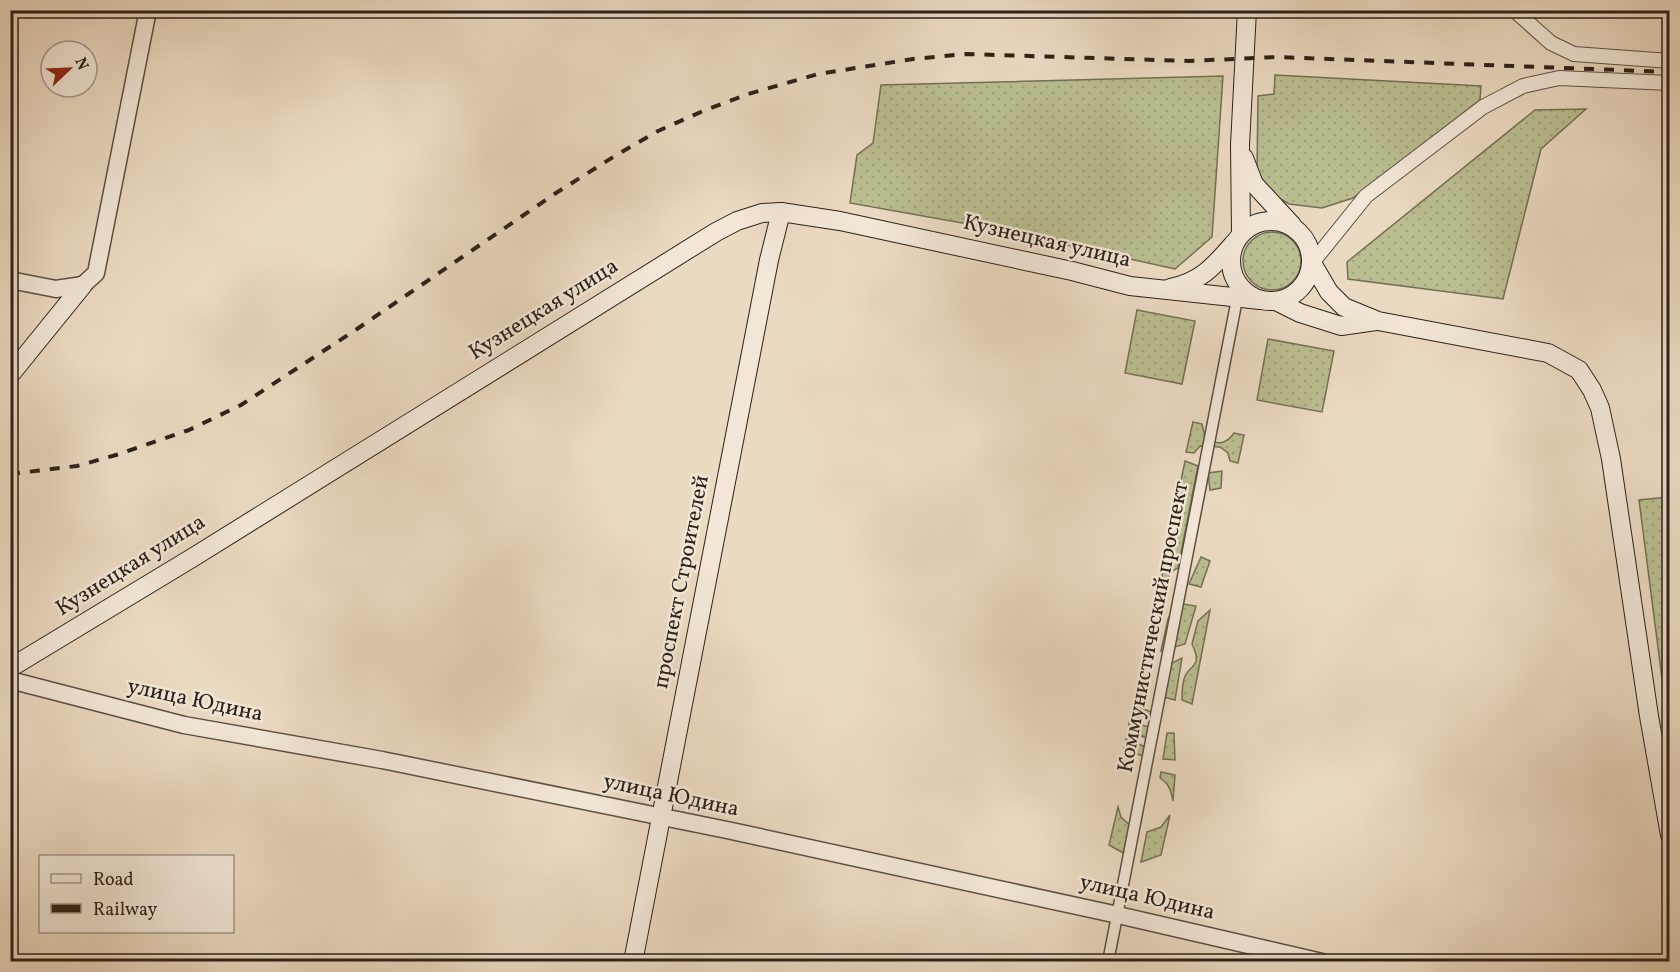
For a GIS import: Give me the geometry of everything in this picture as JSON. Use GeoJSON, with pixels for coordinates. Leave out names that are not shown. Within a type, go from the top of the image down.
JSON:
{"type":"FeatureCollection","features":[{"type":"Feature","properties":{"kind":"main road"},"geometry":{"type":"LineString","coordinates":[[1246,10],[1238,237],[1231,253],[1233,277],[1249,295],[1300,314],[1341,326],[1378,321]]}},
{"type":"Feature","properties":{"kind":"main road"},"geometry":{"type":"LineString","coordinates":[[1240,145],[1254,184],[1308,244],[1312,262],[1329,292],[1344,307],[1378,321],[1548,353],[1579,370],[1600,408],[1611,459],[1635,625],[1670,835]]}},
{"type":"Feature","properties":{"kind":"main road","name":"Кузнецкая улица"},"geometry":{"type":"LineString","coordinates":[[10,668],[192,558],[716,231],[762,213],[781,212],[840,221],[1072,271],[1130,286],[1268,301]]}},
{"type":"Feature","properties":{"kind":"main road","name":"проспект Строителей"},"geometry":{"type":"LineString","coordinates":[[633,962],[769,260],[781,212]]}},
{"type":"Feature","properties":{"kind":"main road"},"geometry":{"type":"LineString","coordinates":[[1159,290],[1186,285],[1209,271],[1250,226],[1262,221],[1274,220],[1296,229]]}},
{"type":"Feature","properties":{"kind":"main road"},"geometry":{"type":"LineString","coordinates":[[1268,301],[1287,298],[1297,292],[1310,274],[1312,262]]}},
{"type":"Feature","properties":{"kind":"main road"},"geometry":{"type":"LineString","coordinates":[[10,375],[83,285]]}},
{"type":"Feature","properties":{"kind":"street"},"geometry":{"type":"LineString","coordinates":[[10,280],[57,289],[83,285],[96,273],[148,10]]}},
{"type":"Feature","properties":{"kind":"street"},"geometry":{"type":"LineString","coordinates":[[1517,14],[1551,43],[1574,54],[1670,61]]}},
{"type":"Feature","properties":{"kind":"street"},"geometry":{"type":"LineString","coordinates":[[1312,262],[1366,196],[1483,107],[1523,86],[1559,78],[1670,83]]}},
{"type":"Feature","properties":{"kind":"street","name":"Коммунистический проспект"},"geometry":{"type":"LineString","coordinates":[[1108,962],[1238,299]]}},
{"type":"Feature","properties":{"kind":"street","name":"улица Юдина"},"geometry":{"type":"LineString","coordinates":[[10,680],[184,725],[382,760],[660,817],[1118,915],[1322,962]]}},
{"type":"Feature","properties":{"kind":"green space"},"geometry":{"type":"Polygon","coordinates":[[[1275,75],[1481,86],[1480,100],[1353,198],[1322,208],[1289,204],[1269,192],[1257,173],[1258,96],[1274,94],[1275,75]]]}},
{"type":"Feature","properties":{"kind":"green space"},"geometry":{"type":"Polygon","coordinates":[[[1223,76],[1212,237],[1175,269],[990,228],[850,203],[857,155],[873,143],[881,85],[1223,76]]]}},
{"type":"Feature","properties":{"kind":"green space"},"geometry":{"type":"Polygon","coordinates":[[[1586,109],[1541,149],[1503,299],[1348,279],[1347,262],[1535,110],[1586,109]]]}},
{"type":"Feature","properties":{"kind":"green space"},"geometry":{"type":"Polygon","coordinates":[[[1272,232],[1283,234],[1296,245],[1301,261],[1299,272],[1288,285],[1272,290],[1261,288],[1248,277],[1243,261],[1245,250],[1256,237],[1272,232]]]}},
{"type":"Feature","properties":{"kind":"green space"},"geometry":{"type":"Polygon","coordinates":[[[1137,310],[1195,321],[1182,384],[1125,373],[1137,310]]]}},
{"type":"Feature","properties":{"kind":"green space"},"geometry":{"type":"Polygon","coordinates":[[[1268,339],[1334,351],[1322,412],[1257,400],[1268,339]]]}},
{"type":"Feature","properties":{"kind":"green space"},"geometry":{"type":"Polygon","coordinates":[[[1193,422],[1202,424],[1206,436],[1215,442],[1225,441],[1234,433],[1244,435],[1238,463],[1230,461],[1228,453],[1220,447],[1200,446],[1194,453],[1186,452],[1193,422]]]}},
{"type":"Feature","properties":{"kind":"green space"},"geometry":{"type":"Polygon","coordinates":[[[1185,461],[1198,466],[1178,568],[1172,571],[1165,582],[1161,581],[1185,461]]]}},
{"type":"Feature","properties":{"kind":"green space"},"geometry":{"type":"Polygon","coordinates":[[[1222,471],[1221,488],[1210,490],[1208,473],[1222,471]]]}},
{"type":"Feature","properties":{"kind":"green space"},"geometry":{"type":"Polygon","coordinates":[[[1670,497],[1669,733],[1639,500],[1670,497]]]}},
{"type":"Feature","properties":{"kind":"green space"},"geometry":{"type":"Polygon","coordinates":[[[1201,557],[1210,561],[1201,587],[1189,584],[1201,557]]]}},
{"type":"Feature","properties":{"kind":"green space"},"geometry":{"type":"Polygon","coordinates":[[[1176,603],[1196,606],[1185,644],[1161,651],[1168,619],[1176,603]]]}},
{"type":"Feature","properties":{"kind":"green space"},"geometry":{"type":"Polygon","coordinates":[[[1210,610],[1192,704],[1182,700],[1183,682],[1186,674],[1196,662],[1192,644],[1198,621],[1210,610]]]}},
{"type":"Feature","properties":{"kind":"green space"},"geometry":{"type":"Polygon","coordinates":[[[1182,658],[1175,700],[1163,697],[1162,668],[1182,658]]]}},
{"type":"Feature","properties":{"kind":"green space"},"geometry":{"type":"Polygon","coordinates":[[[1133,705],[1154,713],[1153,722],[1132,716],[1133,705]]]}},
{"type":"Feature","properties":{"kind":"green space"},"geometry":{"type":"Polygon","coordinates":[[[1129,722],[1158,729],[1154,741],[1128,731],[1129,722]]]}},
{"type":"Feature","properties":{"kind":"green space"},"geometry":{"type":"Polygon","coordinates":[[[1167,733],[1174,733],[1175,760],[1163,759],[1167,733]]]}},
{"type":"Feature","properties":{"kind":"green space"},"geometry":{"type":"Polygon","coordinates":[[[1126,739],[1146,747],[1145,757],[1124,749],[1126,739]]]}},
{"type":"Feature","properties":{"kind":"green space"},"geometry":{"type":"Polygon","coordinates":[[[1161,772],[1175,775],[1173,801],[1169,788],[1160,778],[1161,772]]]}},
{"type":"Feature","properties":{"kind":"green space"},"geometry":{"type":"Polygon","coordinates":[[[1118,807],[1121,817],[1132,827],[1127,855],[1109,845],[1118,807]]]}},
{"type":"Feature","properties":{"kind":"green space"},"geometry":{"type":"Polygon","coordinates":[[[1170,815],[1161,855],[1141,862],[1147,832],[1161,827],[1170,815]]]}},
{"type":"Feature","properties":{"kind":"railway"},"geometry":{"type":"LineString","coordinates":[[10,474],[77,466],[116,455],[189,430],[241,405],[556,193],[658,131],[748,94],[818,74],[913,59],[966,54],[1189,61],[1277,57],[1670,72]]}}]}
